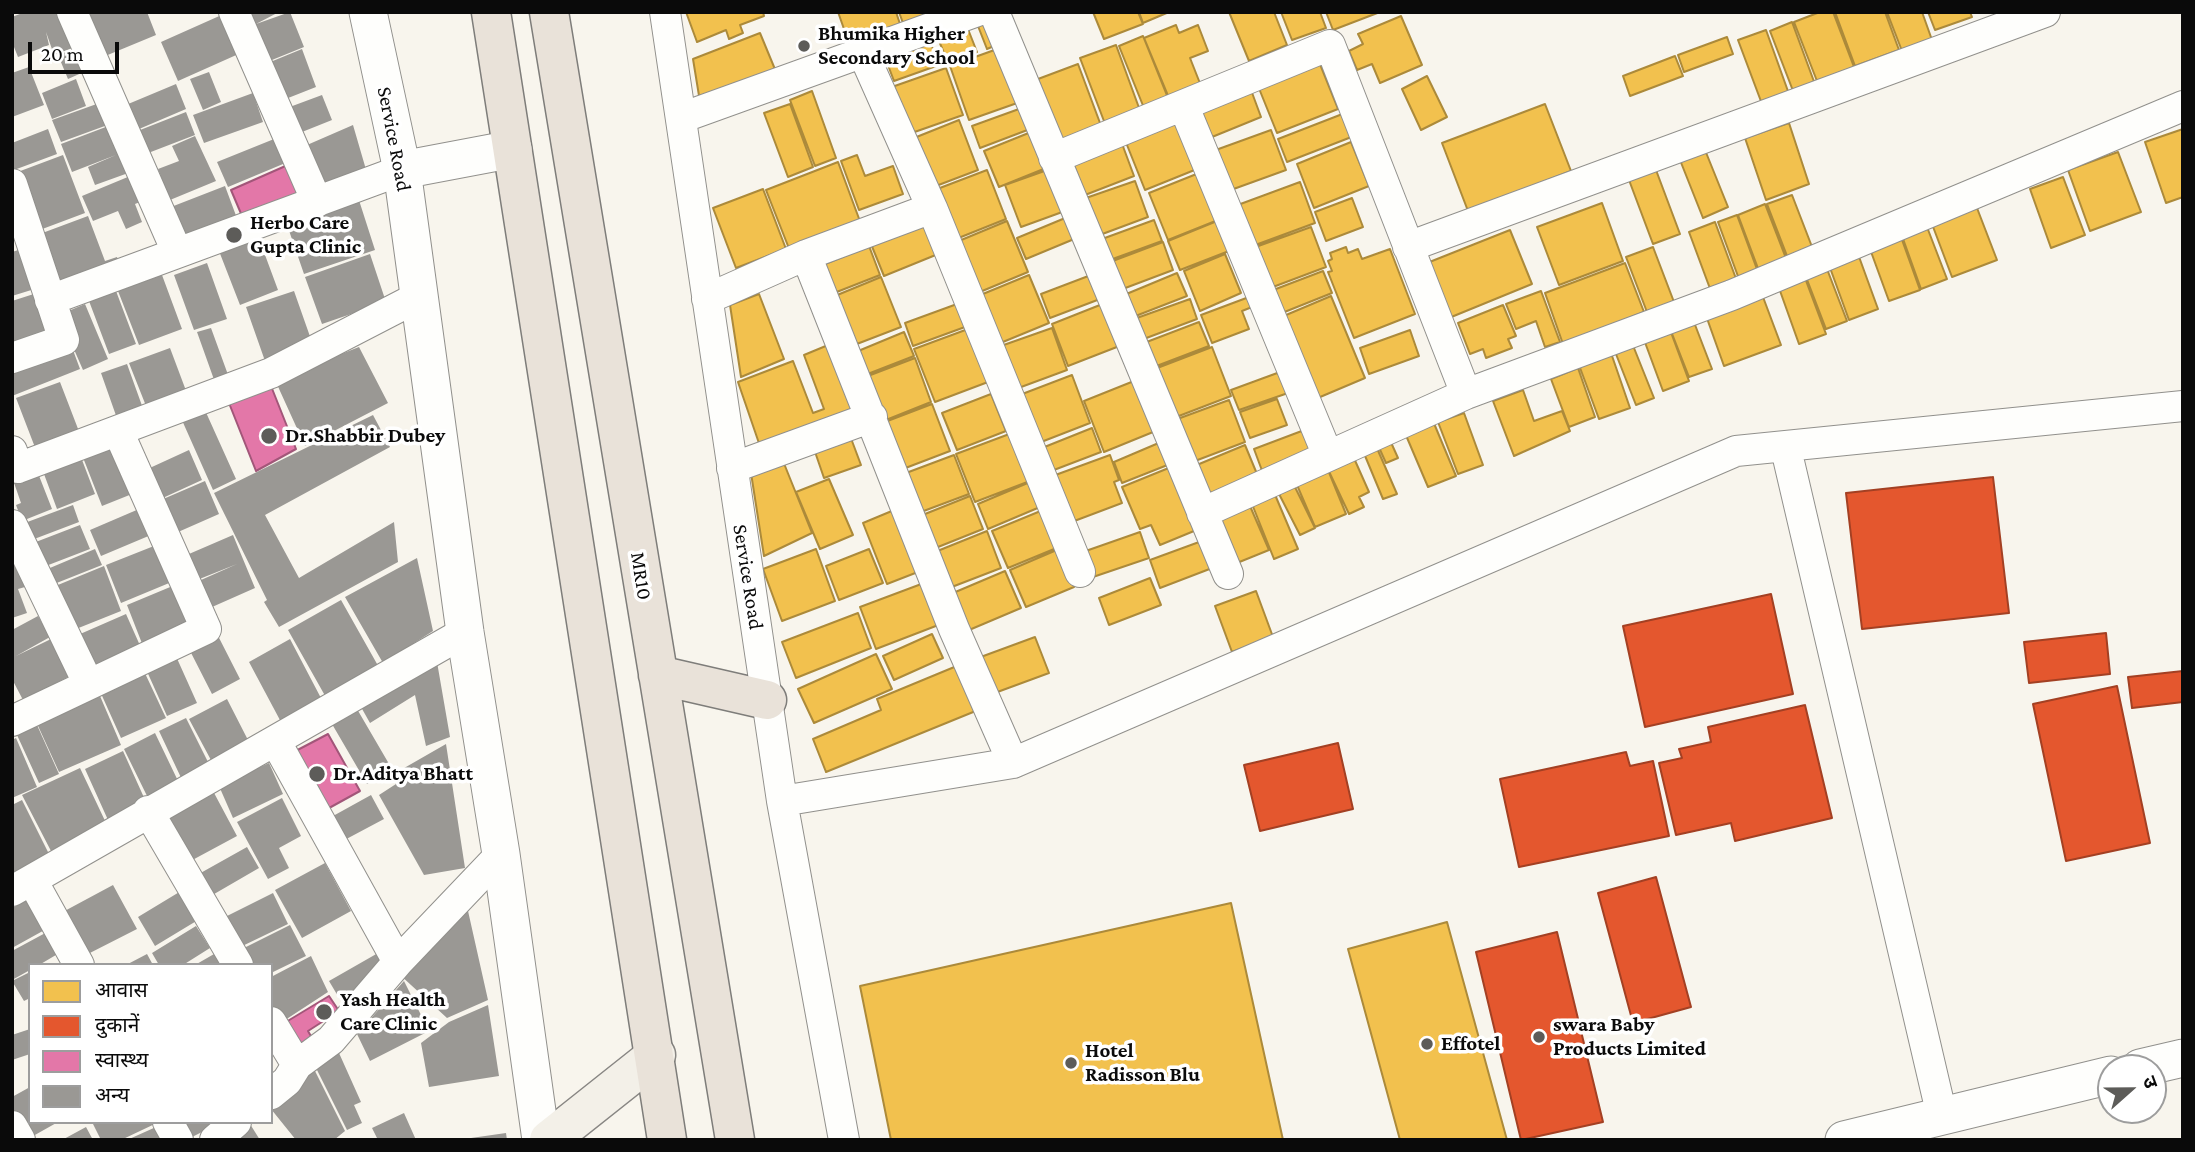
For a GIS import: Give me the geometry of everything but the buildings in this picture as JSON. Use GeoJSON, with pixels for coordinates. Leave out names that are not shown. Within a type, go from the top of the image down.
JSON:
{"type":"FeatureCollection","features":[{"type":"Feature","properties":{"kind":"main road"},"geometry":{"type":"LineString","coordinates":[[491,12],[656,1055],[667,1140]]}},
{"type":"Feature","properties":{"kind":"main road","name":"MR10"},"geometry":{"type":"LineString","coordinates":[[549,12],[734,1140]]}},
{"type":"Feature","properties":{"kind":"main road"},"geometry":{"type":"LineString","coordinates":[[657,676],[767,700]]}},
{"type":"Feature","properties":{"kind":"main road"},"geometry":{"type":"LineString","coordinates":[[549,1140],[656,1055]]}},
{"type":"Feature","properties":{"kind":"street"},"geometry":{"type":"LineString","coordinates":[[72,12],[177,251]]}},
{"type":"Feature","properties":{"kind":"street"},"geometry":{"type":"LineString","coordinates":[[234,12],[317,202]]}},
{"type":"Feature","properties":{"kind":"street","name":"Service Road"},"geometry":{"type":"LineString","coordinates":[[368,12],[402,170],[465,632],[501,854],[541,1140]]}},
{"type":"Feature","properties":{"kind":"street","name":"Service Road"},"geometry":{"type":"LineString","coordinates":[[665,12],[782,801],[844,1140]]}},
{"type":"Feature","properties":{"kind":"street"},"geometry":{"type":"LineString","coordinates":[[681,118],[975,12]]}},
{"type":"Feature","properties":{"kind":"street"},"geometry":{"type":"LineString","coordinates":[[994,12],[1228,574]]}},
{"type":"Feature","properties":{"kind":"street"},"geometry":{"type":"LineString","coordinates":[[1408,247],[2045,12]]}},
{"type":"Feature","properties":{"kind":"street"},"geometry":{"type":"LineString","coordinates":[[1054,159],[1330,45],[1466,394]]}},
{"type":"Feature","properties":{"kind":"street"},"geometry":{"type":"LineString","coordinates":[[863,53],[932,208],[1080,572]]}},
{"type":"Feature","properties":{"kind":"street"},"geometry":{"type":"LineString","coordinates":[[1202,513],[1466,394],[1732,295],[2183,106]]}},
{"type":"Feature","properties":{"kind":"street"},"geometry":{"type":"LineString","coordinates":[[1184,107],[1328,456]]}},
{"type":"Feature","properties":{"kind":"street"},"geometry":{"type":"LineString","coordinates":[[50,300],[402,170],[513,149]]}},
{"type":"Feature","properties":{"kind":"street"},"geometry":{"type":"LineString","coordinates":[[12,184],[64,340],[12,358]]}},
{"type":"Feature","properties":{"kind":"street"},"geometry":{"type":"LineString","coordinates":[[707,299],[806,255],[932,208]]}},
{"type":"Feature","properties":{"kind":"street"},"geometry":{"type":"LineString","coordinates":[[806,255],[954,629],[1013,763]]}},
{"type":"Feature","properties":{"kind":"street"},"geometry":{"type":"LineString","coordinates":[[12,451],[18,468],[118,431],[271,373],[418,298]]}},
{"type":"Feature","properties":{"kind":"street"},"geometry":{"type":"LineString","coordinates":[[782,801],[1013,763],[1736,451],[1786,449],[2183,406]]}},
{"type":"Feature","properties":{"kind":"street"},"geometry":{"type":"LineString","coordinates":[[732,468],[872,417]]}},
{"type":"Feature","properties":{"kind":"street"},"geometry":{"type":"LineString","coordinates":[[12,720],[206,629],[118,431]]}},
{"type":"Feature","properties":{"kind":"street"},"geometry":{"type":"LineString","coordinates":[[1786,449],[1942,1116]]}},
{"type":"Feature","properties":{"kind":"street"},"geometry":{"type":"LineString","coordinates":[[12,525],[89,683]]}},
{"type":"Feature","properties":{"kind":"street"},"geometry":{"type":"LineString","coordinates":[[78,963],[22,886],[148,811],[276,742],[465,632]]}},
{"type":"Feature","properties":{"kind":"street"},"geometry":{"type":"LineString","coordinates":[[276,742],[398,962]]}},
{"type":"Feature","properties":{"kind":"street"},"geometry":{"type":"LineString","coordinates":[[148,811],[237,963]]}},
{"type":"Feature","properties":{"kind":"street"},"geometry":{"type":"LineString","coordinates":[[273,1092],[287,1081],[297,1066],[331,1040],[398,962],[501,854]]}},
{"type":"Feature","properties":{"kind":"street"},"geometry":{"type":"LineString","coordinates":[[273,1025],[297,1066]]}},
{"type":"Feature","properties":{"kind":"street"},"geometry":{"type":"LineString","coordinates":[[1844,1140],[2097,1078]]}},
{"type":"Feature","properties":{"kind":"street"},"geometry":{"type":"LineString","coordinates":[[169,1124],[178,1140]]}},
{"type":"Feature","properties":{"kind":"street"},"geometry":{"type":"LineString","coordinates":[[215,1140],[234,1124]]}},
{"type":"Feature","properties":{"kind":"street"},"geometry":{"type":"LineString","coordinates":[[12,1125],[20,1140]]}},
{"type":"Feature","properties":{"kind":"place","name":"Bhumika Higher Secondary School"},"geometry":{"type":"Point","coordinates":[804,46]}},
{"type":"Feature","properties":{"kind":"place","name":"Herbo Care Gupta Clinic"},"geometry":{"type":"Point","coordinates":[234,235]}},
{"type":"Feature","properties":{"kind":"place","name":"Dr.Shabbir Dubey"},"geometry":{"type":"Point","coordinates":[269,436]}},
{"type":"Feature","properties":{"kind":"place","name":"Dr.Aditya Bhatt"},"geometry":{"type":"Point","coordinates":[317,774]}},
{"type":"Feature","properties":{"kind":"place","name":"Yash Health Care Clinic"},"geometry":{"type":"Point","coordinates":[324,1012]}},
{"type":"Feature","properties":{"kind":"place","name":"swara Baby Products Limited"},"geometry":{"type":"Point","coordinates":[1539,1037]}},
{"type":"Feature","properties":{"kind":"place","name":"Effotel"},"geometry":{"type":"Point","coordinates":[1427,1044]}},
{"type":"Feature","properties":{"kind":"place","name":"Hotel Radisson Blu"},"geometry":{"type":"Point","coordinates":[1071,1063]}}]}
